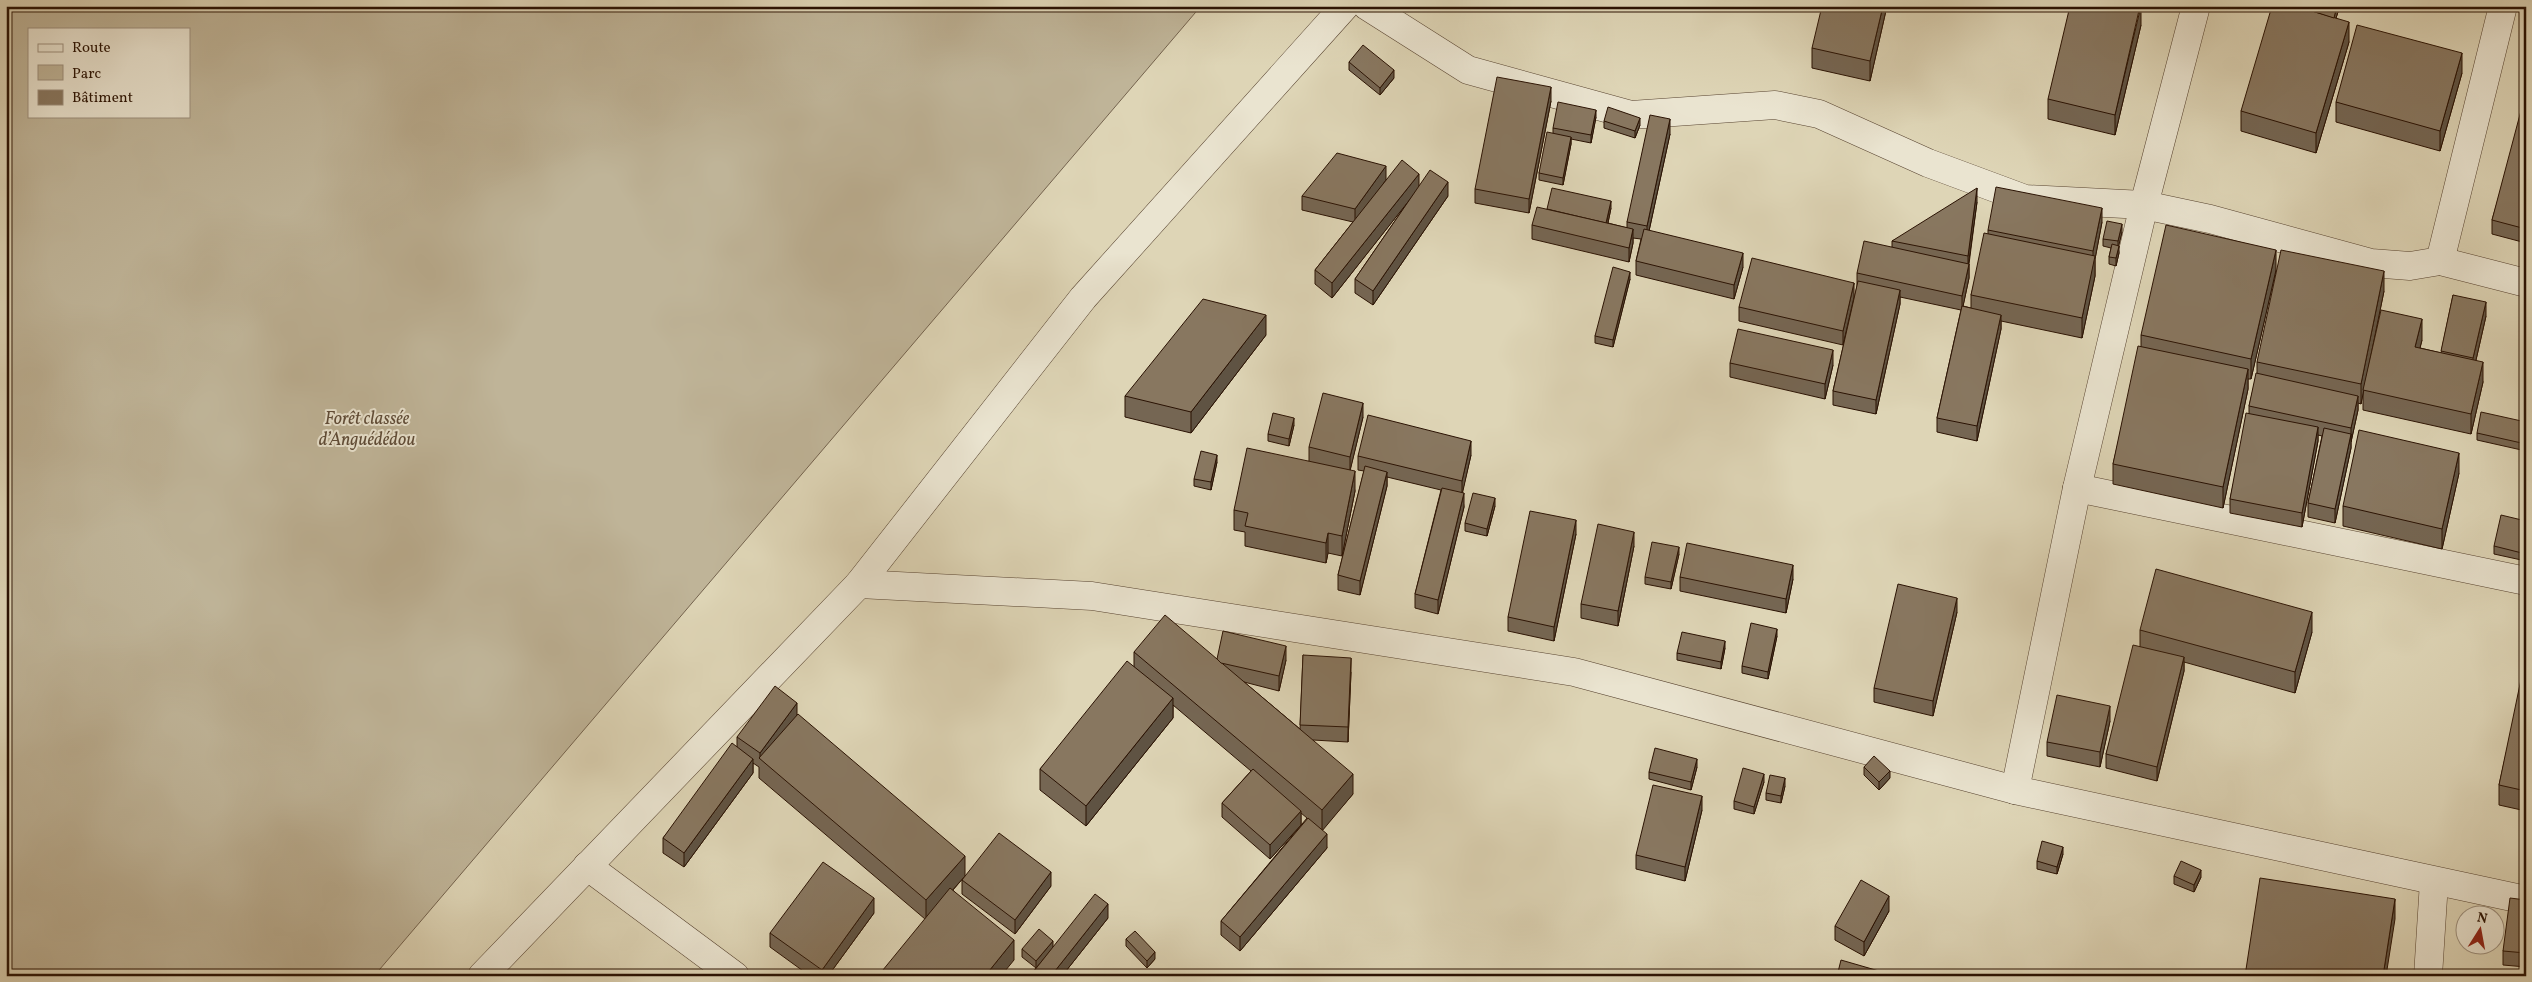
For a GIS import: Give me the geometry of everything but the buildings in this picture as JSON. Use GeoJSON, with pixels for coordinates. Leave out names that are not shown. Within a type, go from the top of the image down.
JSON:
{"type":"FeatureCollection","features":[{"type":"Feature","properties":{"kind":"street"},"geometry":{"type":"LineString","coordinates":[[482,976],[858,584],[1083,298],[1345,6]]}},
{"type":"Feature","properties":{"kind":"street"},"geometry":{"type":"LineString","coordinates":[[1367,6],[1468,70],[1631,115],[1775,105],[1819,114],[1928,163],[2025,199],[2144,205],[2210,219],[2371,263],[2410,266],[2440,261],[2526,283]]}},
{"type":"Feature","properties":{"kind":"street"},"geometry":{"type":"LineString","coordinates":[[2015,790],[2077,488],[2144,205],[2196,6]]}},
{"type":"Feature","properties":{"kind":"street"},"geometry":{"type":"LineString","coordinates":[[2440,261],[2503,6]]}},
{"type":"Feature","properties":{"kind":"street"},"geometry":{"type":"LineString","coordinates":[[2077,488],[2526,581]]}},
{"type":"Feature","properties":{"kind":"street"},"geometry":{"type":"LineString","coordinates":[[858,584],[1092,596],[1574,672],[2015,790],[2434,882],[2526,900]]}},
{"type":"Feature","properties":{"kind":"street"},"geometry":{"type":"LineString","coordinates":[[587,866],[735,976]]}},
{"type":"Feature","properties":{"kind":"street"},"geometry":{"type":"LineString","coordinates":[[2428,976],[2434,882]]}},
{"type":"Feature","properties":{"kind":"green space","name":"Forêt classée d’Anguédédou"},"geometry":{"type":"Polygon","coordinates":[[[6,6],[1201,6],[374,976],[6,976],[6,6]]]}}]}
